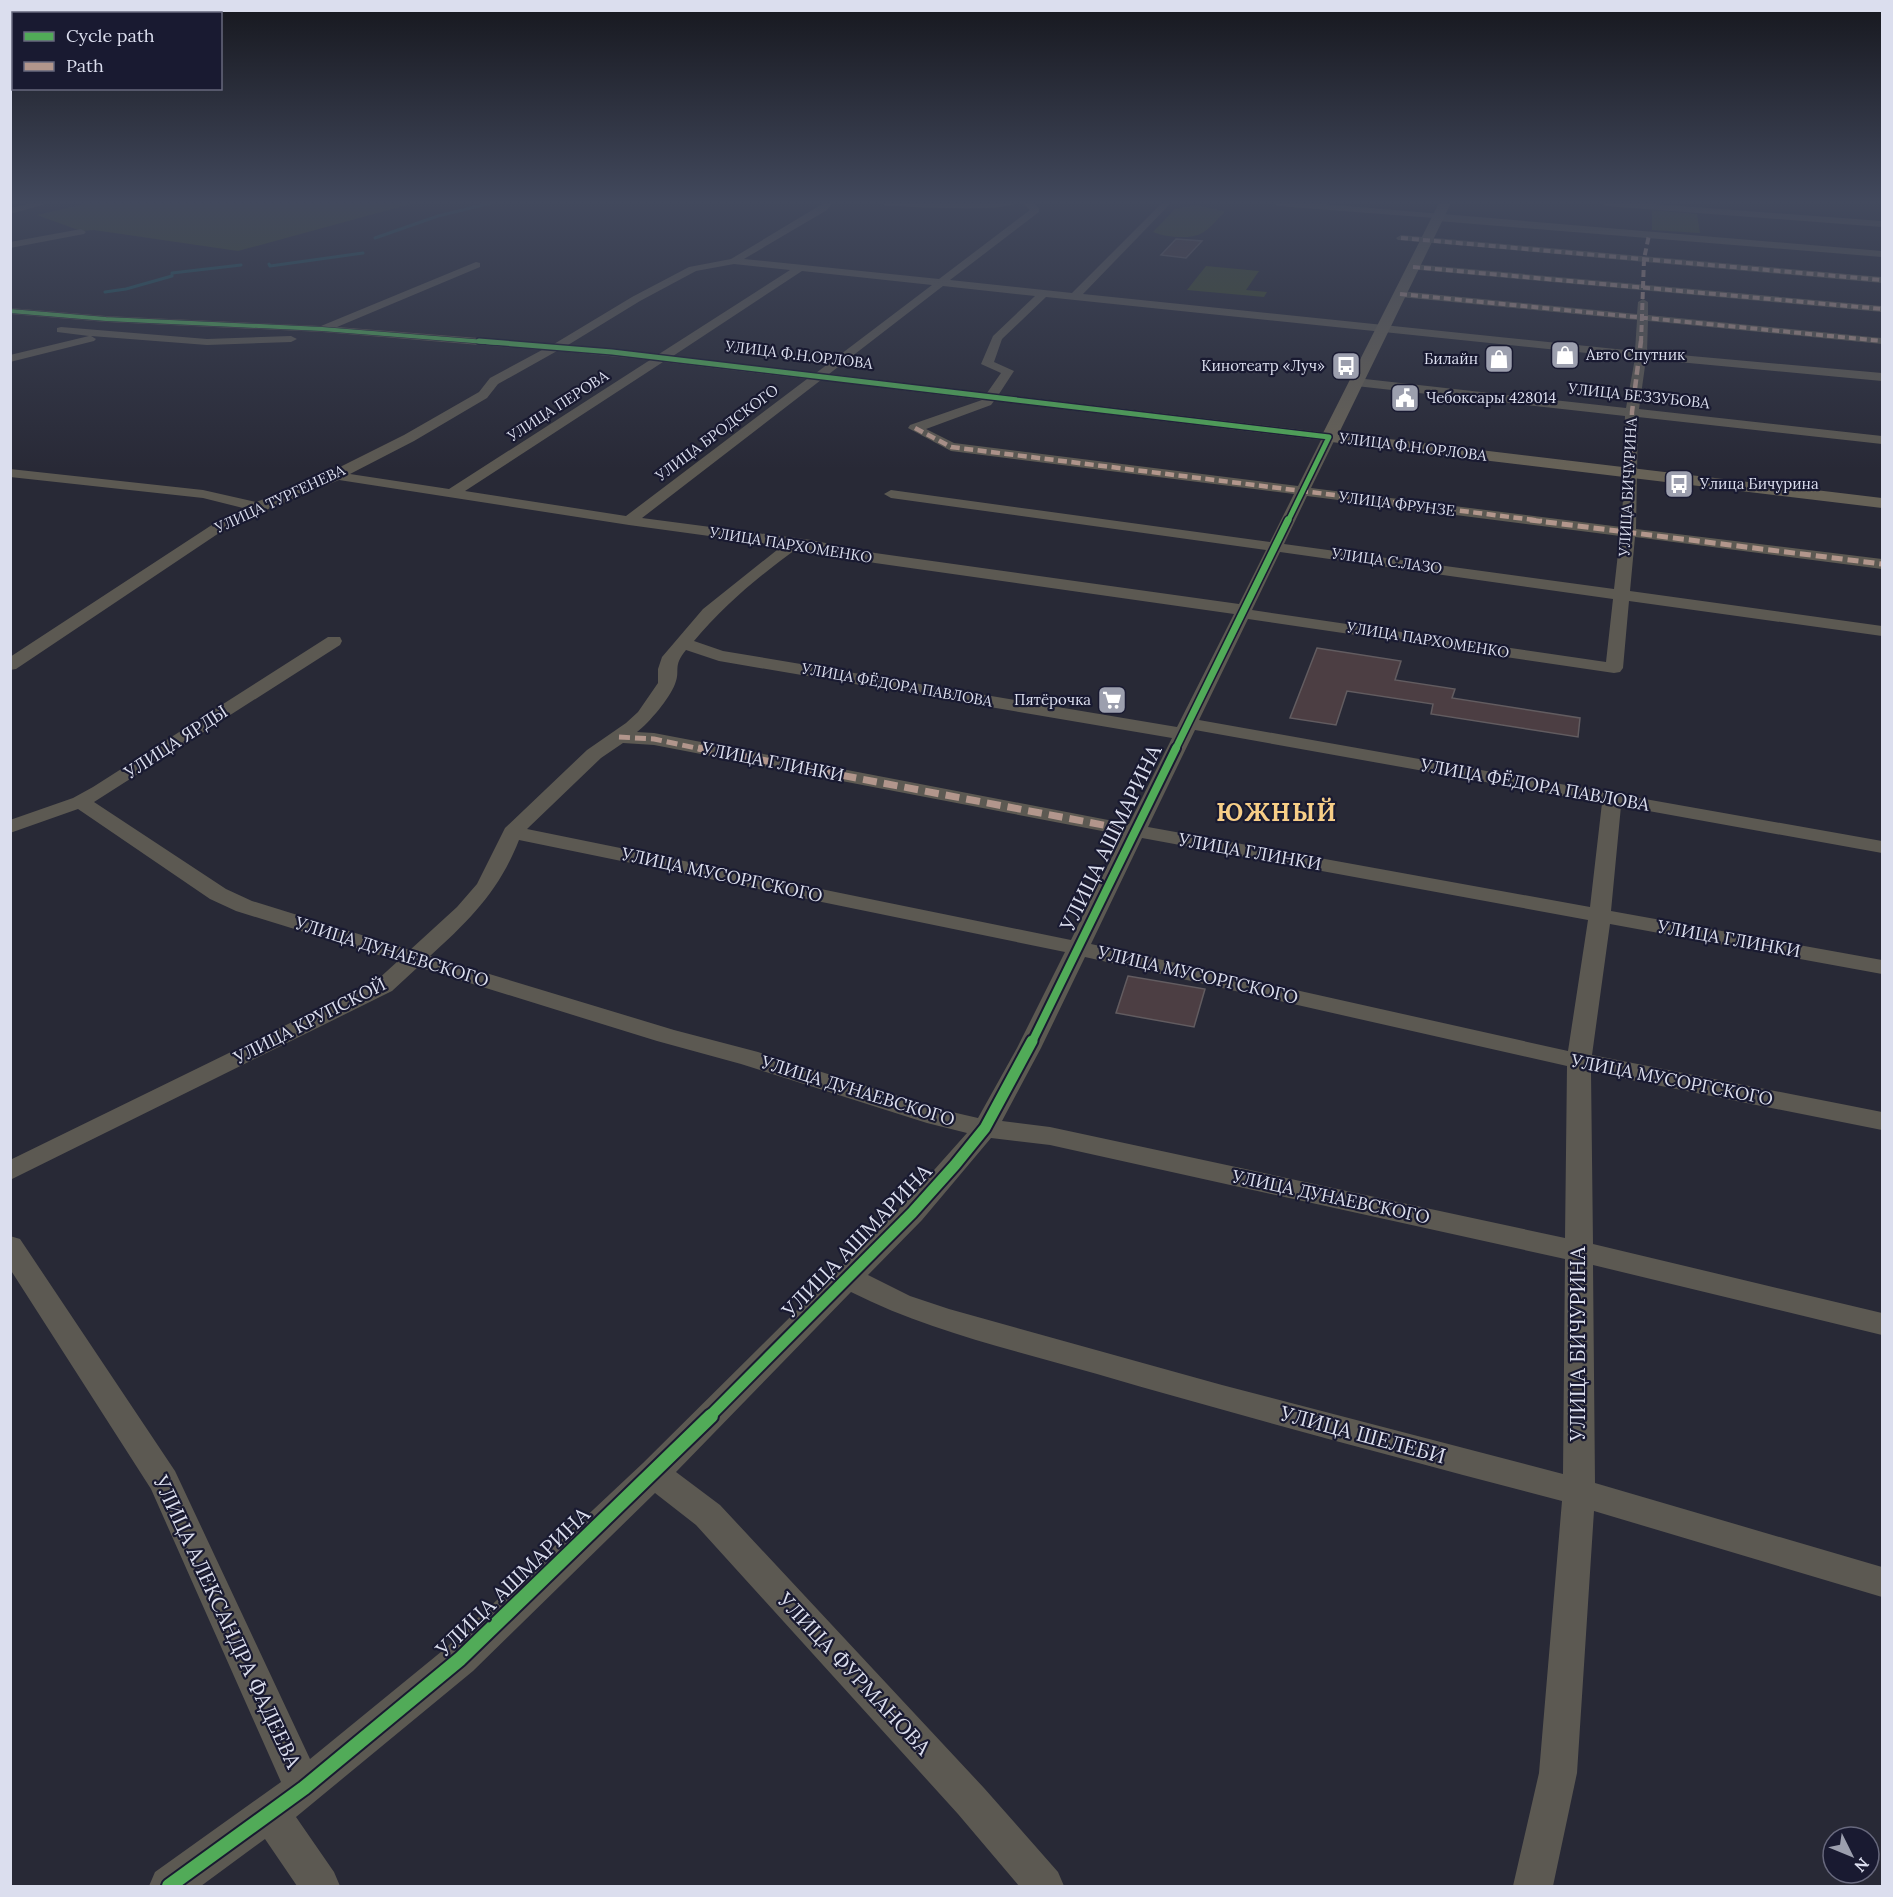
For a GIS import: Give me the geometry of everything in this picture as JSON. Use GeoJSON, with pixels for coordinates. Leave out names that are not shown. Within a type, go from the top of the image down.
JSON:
{"type":"FeatureCollection","features":[{"type":"Feature","properties":{"kind":"main road","name":"УЛИЦА АШМАРИНА"},"geometry":{"type":"LineString","coordinates":[[1330,435],[1400,294]]}},
{"type":"Feature","properties":{"kind":"main road","name":"УЛИЦА Ф.Н.ОРЛОВА"},"geometry":{"type":"LineString","coordinates":[[1330,435],[1882,501]]}},
{"type":"Feature","properties":{"kind":"street"},"geometry":{"type":"LineString","coordinates":[[50,329],[106,335],[240,342],[302,338],[412,292]]}},
{"type":"Feature","properties":{"kind":"street","name":"УЛИЦА ТУРГЕНЕВА"},"geometry":{"type":"LineString","coordinates":[[10,665],[83,618],[198,538],[257,507],[338,476],[474,400],[490,388],[494,381],[559,346],[650,292]]}},
{"type":"Feature","properties":{"kind":"street","name":"УЛИЦА ПЕРОВА"},"geometry":{"type":"LineString","coordinates":[[454,492],[764,292]]}},
{"type":"Feature","properties":{"kind":"street","name":"УЛИЦА БРОДСКОГО"},"geometry":{"type":"LineString","coordinates":[[629,521],[928,292]]}},
{"type":"Feature","properties":{"kind":"street"},"geometry":{"type":"LineString","coordinates":[[1029,292],[1882,377]]}},
{"type":"Feature","properties":{"kind":"street"},"geometry":{"type":"LineString","coordinates":[[1075,296],[1079,292]]}},
{"type":"Feature","properties":{"kind":"street","name":"УЛИЦА БИЧУРИНА"},"geometry":{"type":"LineString","coordinates":[[1614,668],[1628,532],[1632,412],[1641,354],[1644,292]]}},
{"type":"Feature","properties":{"kind":"street"},"geometry":{"type":"LineString","coordinates":[[1693,292],[1882,309]]}},
{"type":"Feature","properties":{"kind":"street"},"geometry":{"type":"LineString","coordinates":[[992,395],[1008,371],[987,364],[997,338],[1044,293]]}},
{"type":"Feature","properties":{"kind":"street"},"geometry":{"type":"LineString","coordinates":[[1400,294],[1882,341]]}},
{"type":"Feature","properties":{"kind":"street","name":"УЛИЦА Ф.Н.ОРЛОВА"},"geometry":{"type":"LineString","coordinates":[[10,309],[325,328],[666,356],[1330,435]]}},
{"type":"Feature","properties":{"kind":"street"},"geometry":{"type":"LineString","coordinates":[[10,359],[106,335]]}},
{"type":"Feature","properties":{"kind":"street","name":"УЛИЦА БЕЗЗУБОВА"},"geometry":{"type":"LineString","coordinates":[[1356,382],[1882,440]]}},
{"type":"Feature","properties":{"kind":"street","name":"УЛИЦА ФРУНЗЕ"},"geometry":{"type":"LineString","coordinates":[[992,395],[981,406],[915,428],[951,447],[1882,564]]}},
{"type":"Feature","properties":{"kind":"street","name":"УЛИЦА АШМАРИНА"},"geometry":{"type":"LineString","coordinates":[[169,1887],[271,1814],[460,1659],[654,1473],[848,1278],[926,1197],[985,1128],[1029,1048],[1330,435]]}},
{"type":"Feature","properties":{"kind":"street"},"geometry":{"type":"LineString","coordinates":[[10,473],[203,494],[257,507]]}},
{"type":"Feature","properties":{"kind":"street","name":"УЛИЦА ПАРХОМЕНКО"},"geometry":{"type":"LineString","coordinates":[[338,476],[1614,668]]}},
{"type":"Feature","properties":{"kind":"street","name":"УЛИЦА С.ЛАЗО"},"geometry":{"type":"LineString","coordinates":[[891,494],[1882,630]]}},
{"type":"Feature","properties":{"kind":"street","name":"УЛИЦА КРУПСКОЙ"},"geometry":{"type":"LineString","coordinates":[[10,1171],[384,986],[465,912],[486,886],[502,857],[512,832],[594,754],[644,716],[667,683],[667,669],[671,657],[709,612],[794,544]]}},
{"type":"Feature","properties":{"kind":"street","name":"УЛИЦА ЯРДЫ"},"geometry":{"type":"LineString","coordinates":[[10,827],[80,802],[334,641]]}},
{"type":"Feature","properties":{"kind":"street","name":"УЛИЦА ФЁДОРА ПАВЛОВА"},"geometry":{"type":"LineString","coordinates":[[684,643],[719,656],[1186,728],[1882,847]]}},
{"type":"Feature","properties":{"kind":"street","name":"УЛИЦА ГЛИНКИ"},"geometry":{"type":"LineString","coordinates":[[619,737],[654,739],[1135,831],[1882,967]]}},
{"type":"Feature","properties":{"kind":"street","name":"УЛИЦА БИЧУРИНА"},"geometry":{"type":"LineString","coordinates":[[1533,1887],[1558,1773],[1579,1492],[1579,1062],[1600,916],[1612,800]]}},
{"type":"Feature","properties":{"kind":"street","name":"УЛИЦА ДУНАЕВСКОГО"},"geometry":{"type":"LineString","coordinates":[[80,802],[218,894],[244,906],[413,960],[666,1036],[749,1058],[936,1117],[985,1128],[1050,1136],[1578,1251],[1882,1324]]}},
{"type":"Feature","properties":{"kind":"street","name":"УЛИЦА МУСОРГСКОГО"},"geometry":{"type":"LineString","coordinates":[[512,832],[1077,948],[1579,1062],[1882,1121]]}},
{"type":"Feature","properties":{"kind":"street","name":"УЛИЦА АЛЕКСАНДРА ФАДЕЕВА"},"geometry":{"type":"LineString","coordinates":[[10,1246],[164,1480],[272,1723],[304,1788]]}},
{"type":"Feature","properties":{"kind":"street","name":"УЛИЦА ШЕЛЕБИ"},"geometry":{"type":"LineString","coordinates":[[848,1278],[900,1304],[949,1320],[1222,1398],[1579,1492],[1882,1582]]}},
{"type":"Feature","properties":{"kind":"street","name":"УЛИЦА ФУРМАНОВА"},"geometry":{"type":"LineString","coordinates":[[654,1473],[708,1515],[971,1801],[1044,1887]]}},
{"type":"Feature","properties":{"kind":"street"},"geometry":{"type":"LineString","coordinates":[[271,1814],[320,1887]]}},
{"type":"Feature","properties":{"kind":"green space"},"geometry":{"type":"Polygon","coordinates":[[[1204,292],[1267,292],[1264,297],[1204,292]]]}},
{"type":"Feature","properties":{"kind":"building"},"geometry":{"type":"Polygon","coordinates":[[[1317,648],[1401,661],[1395,680],[1455,689],[1452,698],[1580,718],[1578,737],[1431,714],[1433,704],[1347,691],[1336,725],[1290,718],[1317,648]]]}},
{"type":"Feature","properties":{"kind":"building"},"geometry":{"type":"Polygon","coordinates":[[[1128,976],[1205,989],[1194,1027],[1116,1013],[1128,976]]]}},
{"type":"Feature","properties":{"kind":"marked path"},"geometry":{"type":"LineString","coordinates":[[1630,469],[1632,412],[1641,354],[1643,292]]}},
{"type":"Feature","properties":{"kind":"marked path"},"geometry":{"type":"LineString","coordinates":[[1687,292],[1882,309]]}},
{"type":"Feature","properties":{"kind":"marked path"},"geometry":{"type":"LineString","coordinates":[[1400,294],[1882,341]]}},
{"type":"Feature","properties":{"kind":"marked path"},"geometry":{"type":"LineString","coordinates":[[915,428],[951,447],[1882,564]]}},
{"type":"Feature","properties":{"kind":"marked path"},"geometry":{"type":"LineString","coordinates":[[619,737],[654,739],[1135,831]]}},
{"type":"Feature","properties":{"kind":"cycle path"},"geometry":{"type":"LineString","coordinates":[[10,311],[106,319],[322,329],[612,352],[1329,437],[1029,1048],[985,1128],[912,1213],[654,1473],[460,1659],[304,1788],[169,1886]]}},
{"type":"Feature","properties":{"kind":"place","name":"Авто Спутник"},"geometry":{"type":"Point","coordinates":[1565,355]}},
{"type":"Feature","properties":{"kind":"place","name":"Билайн"},"geometry":{"type":"Point","coordinates":[1499,359]}},
{"type":"Feature","properties":{"kind":"place","name":"Кинотеатр «Луч»"},"geometry":{"type":"Point","coordinates":[1346,366]}},
{"type":"Feature","properties":{"kind":"place","name":"Чебоксары 428014"},"geometry":{"type":"Point","coordinates":[1405,398]}},
{"type":"Feature","properties":{"kind":"place","name":"Улица Бичурина"},"geometry":{"type":"Point","coordinates":[1679,484]}},
{"type":"Feature","properties":{"kind":"place","name":"Пятёрочка"},"geometry":{"type":"Point","coordinates":[1112,700]}},
{"type":"Feature","properties":{"kind":"district","name":"ЮЖНЫЙ"},"geometry":{"type":"Point","coordinates":[1277,813]}}]}
